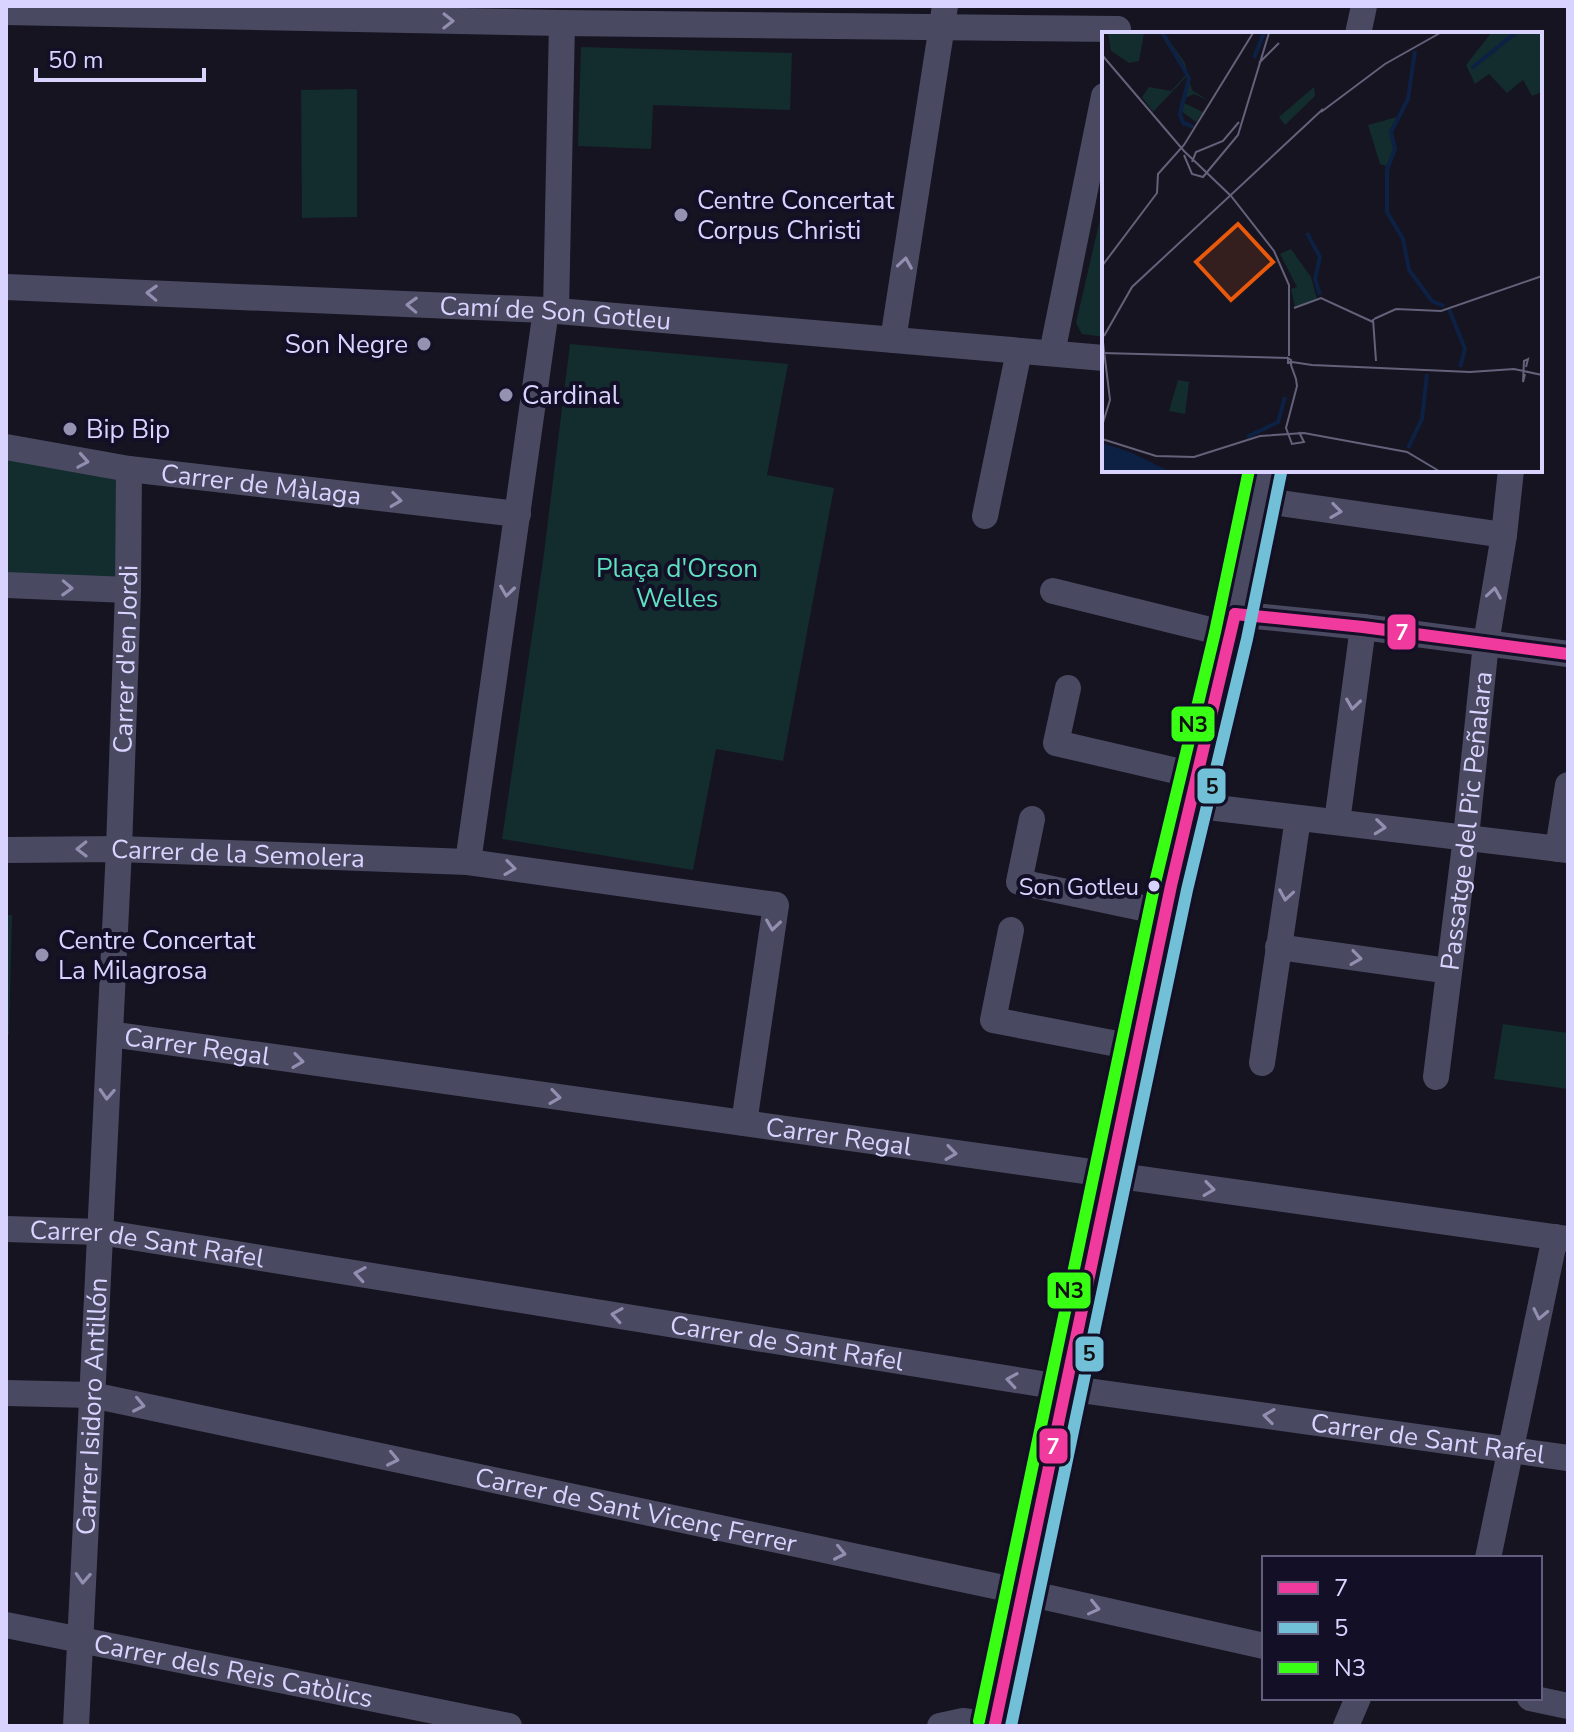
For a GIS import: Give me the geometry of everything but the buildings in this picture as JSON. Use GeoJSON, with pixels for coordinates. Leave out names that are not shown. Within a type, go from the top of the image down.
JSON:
{"type":"FeatureCollection","features":[{"type":"Feature","properties":{"kind":"street"},"geometry":{"type":"LineString","coordinates":[[1358,32],[1364,6]]}},
{"type":"Feature","properties":{"kind":"street"},"geometry":{"type":"LineString","coordinates":[[6,12],[562,23],[943,16],[1117,31]]}},
{"type":"Feature","properties":{"kind":"street"},"geometry":{"type":"LineString","coordinates":[[893,340],[943,16]]}},
{"type":"Feature","properties":{"kind":"street"},"geometry":{"type":"LineString","coordinates":[[562,23],[551,311],[468,862],[776,905],[744,1123]]}},
{"type":"Feature","properties":{"kind":"street"},"geometry":{"type":"LineString","coordinates":[[1052,353],[1102,106]]}},
{"type":"Feature","properties":{"kind":"street","name":"Camí de Son Gotleu"},"geometry":{"type":"LineString","coordinates":[[6,287],[551,311],[1102,358]]}},
{"type":"Feature","properties":{"kind":"street"},"geometry":{"type":"LineString","coordinates":[[985,516],[1019,351]]}},
{"type":"Feature","properties":{"kind":"street","name":"Carrer de Màlaga"},"geometry":{"type":"LineString","coordinates":[[6,447],[129,469],[518,514]]}},
{"type":"Feature","properties":{"kind":"street","name":"Carrer d'en Jordi"},"geometry":{"type":"LineString","coordinates":[[119,849],[129,469]]}},
{"type":"Feature","properties":{"kind":"street"},"geometry":{"type":"LineString","coordinates":[[940,1726],[963,1721],[998,1725],[1023,1592],[1166,913],[1233,625],[1265,472]]}},
{"type":"Feature","properties":{"kind":"street","name":"Passatge del Pic Peñalara"},"geometry":{"type":"LineString","coordinates":[[1436,1077],[1486,643],[1511,472]]}},
{"type":"Feature","properties":{"kind":"street"},"geometry":{"type":"LineString","coordinates":[[1259,500],[1504,535]]}},
{"type":"Feature","properties":{"kind":"street"},"geometry":{"type":"LineString","coordinates":[[6,585],[128,590]]}},
{"type":"Feature","properties":{"kind":"street"},"geometry":{"type":"LineString","coordinates":[[1053,591],[1233,625],[1363,627],[1568,654]]}},
{"type":"Feature","properties":{"kind":"street"},"geometry":{"type":"LineString","coordinates":[[1337,822],[1363,627]]}},
{"type":"Feature","properties":{"kind":"street"},"geometry":{"type":"LineString","coordinates":[[1068,688],[1056,743],[1198,776]]}},
{"type":"Feature","properties":{"kind":"street"},"geometry":{"type":"LineString","coordinates":[[1191,805],[1563,849],[1568,785]]}},
{"type":"Feature","properties":{"kind":"street"},"geometry":{"type":"LineString","coordinates":[[1262,1063],[1298,818]]}},
{"type":"Feature","properties":{"kind":"street"},"geometry":{"type":"LineString","coordinates":[[1032,819],[1019,882],[1166,913]]}},
{"type":"Feature","properties":{"kind":"street","name":"Carrer de la Semolera"},"geometry":{"type":"LineString","coordinates":[[6,850],[119,849],[468,862]]}},
{"type":"Feature","properties":{"kind":"street","name":"Carrer Isidoro Antillón"},"geometry":{"type":"LineString","coordinates":[[76,1726],[119,849]]}},
{"type":"Feature","properties":{"kind":"street"},"geometry":{"type":"LineString","coordinates":[[1011,930],[993,1020],[1138,1048]]}},
{"type":"Feature","properties":{"kind":"street"},"geometry":{"type":"LineString","coordinates":[[1278,947],[1449,971]]}},
{"type":"Feature","properties":{"kind":"street","name":"Carrer Regal"},"geometry":{"type":"LineString","coordinates":[[110,1034],[1562,1238]]}},
{"type":"Feature","properties":{"kind":"street","name":"Carrer de Sant Rafel"},"geometry":{"type":"LineString","coordinates":[[6,1229],[100,1232],[1066,1388],[1568,1458]]}},
{"type":"Feature","properties":{"kind":"street"},"geometry":{"type":"LineString","coordinates":[[1488,1556],[1562,1238]]}},
{"type":"Feature","properties":{"kind":"street","name":"Carrer de Sant Vicenç Ferrer"},"geometry":{"type":"LineString","coordinates":[[6,1393],[92,1395],[1262,1646]]}},
{"type":"Feature","properties":{"kind":"street","name":"Carrer dels Reis Catòlics"},"geometry":{"type":"LineString","coordinates":[[6,1625],[509,1726]]}},
{"type":"Feature","properties":{"kind":"street"},"geometry":{"type":"LineString","coordinates":[[1346,1726],[1357,1700]]}},
{"type":"Feature","properties":{"kind":"street"},"geometry":{"type":"LineString","coordinates":[[1540,1700],[1568,1706],[1560,1726]]}},
{"type":"Feature","properties":{"kind":"green space"},"geometry":{"type":"Polygon","coordinates":[[[581,47],[792,53],[790,110],[653,105],[651,149],[578,146],[581,47]]]}},
{"type":"Feature","properties":{"kind":"green space"},"geometry":{"type":"Polygon","coordinates":[[[357,89],[357,217],[302,218],[301,90],[357,89]]]}},
{"type":"Feature","properties":{"kind":"green space"},"geometry":{"type":"Polygon","coordinates":[[[1102,211],[1102,337],[1082,334],[1076,323],[1102,211]]]}},
{"type":"Feature","properties":{"kind":"green space","name":"Plaça d'Orson Welles"},"geometry":{"type":"Polygon","coordinates":[[[570,344],[788,364],[767,475],[834,488],[783,761],[716,749],[693,870],[502,839],[543,561],[570,344]]]}},
{"type":"Feature","properties":{"kind":"green space"},"geometry":{"type":"Polygon","coordinates":[[[6,447],[129,469],[128,590],[6,585],[6,447]]]}},
{"type":"Feature","properties":{"kind":"green space"},"geometry":{"type":"Polygon","coordinates":[[[6,915],[12,915],[9,1035],[6,1035],[6,915]]]}},
{"type":"Feature","properties":{"kind":"green space"},"geometry":{"type":"Polygon","coordinates":[[[1503,1024],[1568,1033],[1568,1089],[1494,1079],[1503,1024]]]}},
{"type":"Feature","properties":{"kind":"transit line","name":"N3"},"geometry":{"type":"LineString","coordinates":[[979,1721],[1155,883],[1215,632],[1249,472]]}},
{"type":"Feature","properties":{"kind":"transit line","name":"5"},"geometry":{"type":"LineString","coordinates":[[1011,1726],[1187,890],[1247,639],[1281,473]]}},
{"type":"Feature","properties":{"kind":"transit line","name":"7"},"geometry":{"type":"LineString","coordinates":[[1235,614],[1568,654]]}},
{"type":"Feature","properties":{"kind":"transit line","name":"7"},"geometry":{"type":"LineString","coordinates":[[995,1724],[1171,886],[1235,614]]}},
{"type":"Feature","properties":{"kind":"place","name":"Centre Concertat Corpus Christi"},"geometry":{"type":"Point","coordinates":[681,215]}},
{"type":"Feature","properties":{"kind":"place","name":"Son Negre"},"geometry":{"type":"Point","coordinates":[424,344]}},
{"type":"Feature","properties":{"kind":"place","name":"Cardinal"},"geometry":{"type":"Point","coordinates":[506,395]}},
{"type":"Feature","properties":{"kind":"place","name":"Bip Bip"},"geometry":{"type":"Point","coordinates":[70,429]}},
{"type":"Feature","properties":{"kind":"place","name":"Son Gotleu"},"geometry":{"type":"Point","coordinates":[1154,886]}},
{"type":"Feature","properties":{"kind":"place","name":"Centre Concertat La Milagrosa"},"geometry":{"type":"Point","coordinates":[42,955]}}]}
